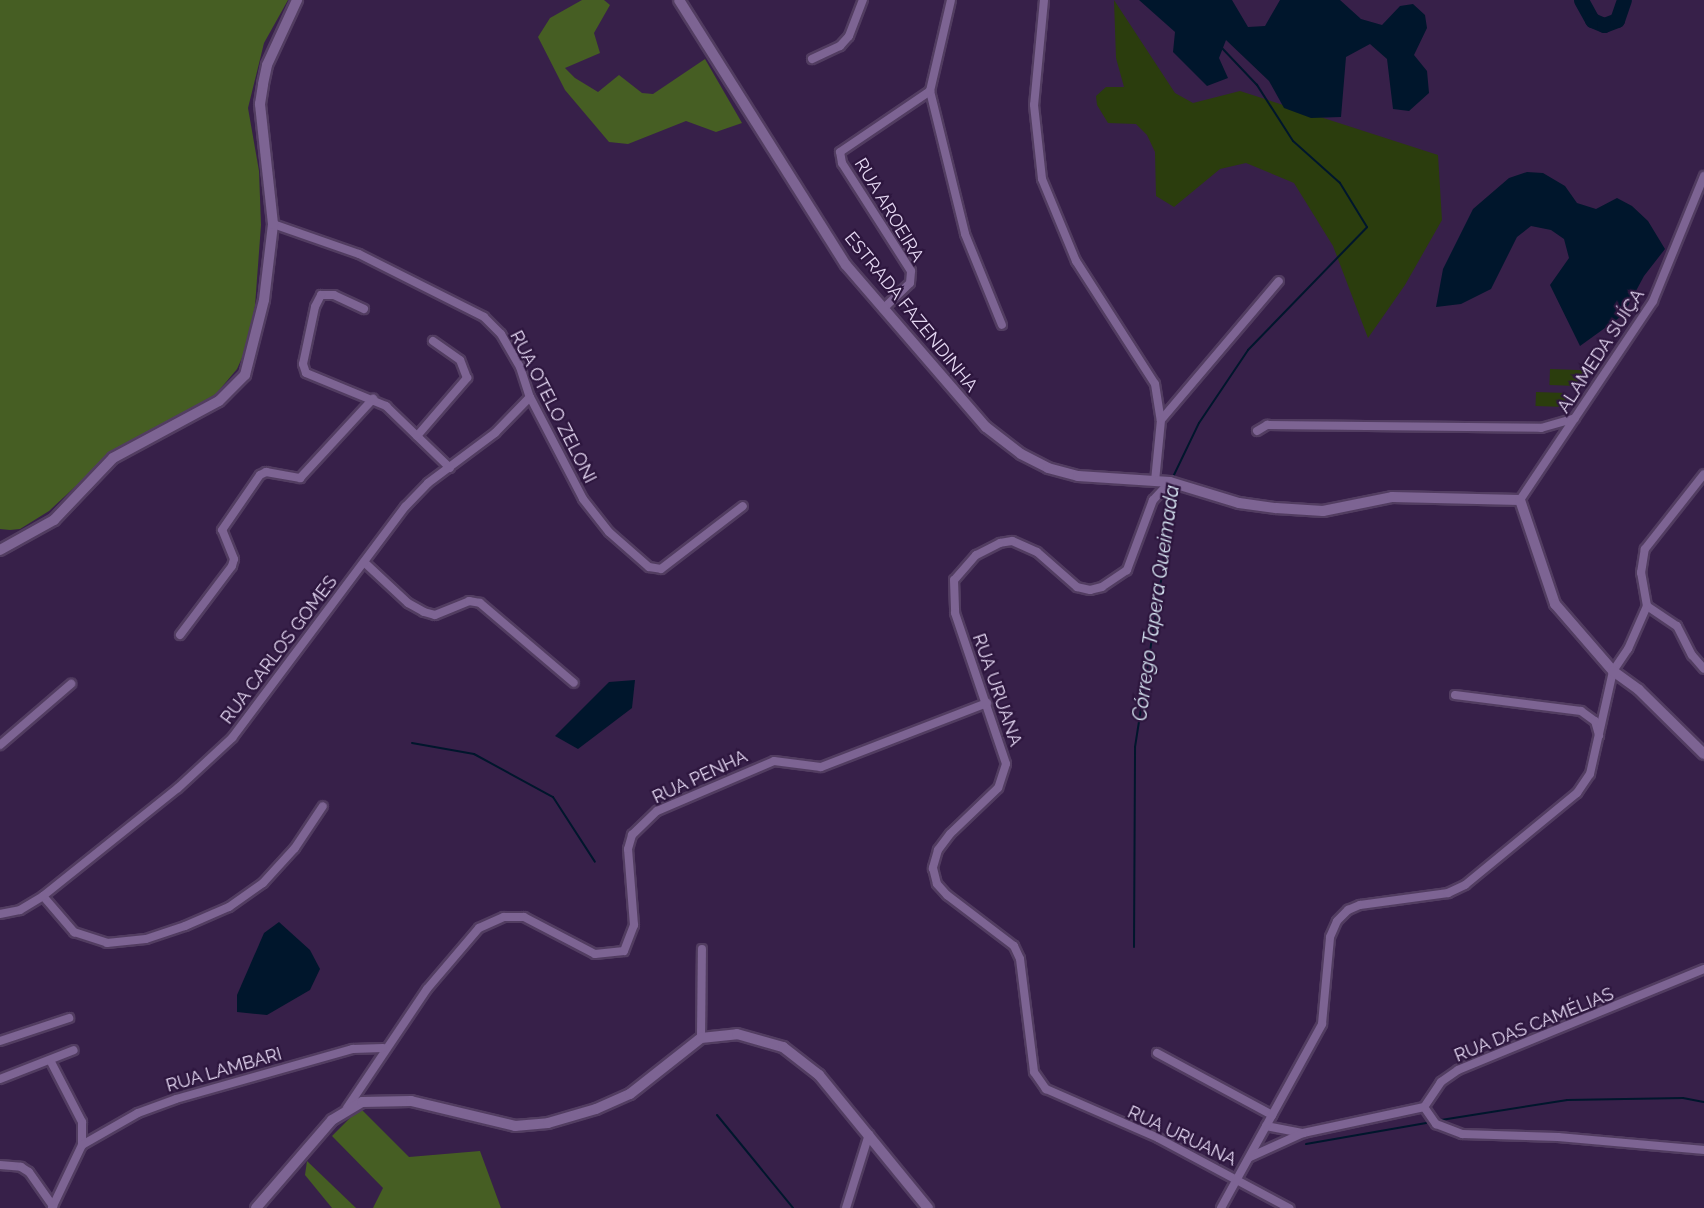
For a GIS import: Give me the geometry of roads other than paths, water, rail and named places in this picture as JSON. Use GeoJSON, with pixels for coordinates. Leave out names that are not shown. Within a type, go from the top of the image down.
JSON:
{"type":"FeatureCollection","features":[{"type":"Feature","properties":{"kind":"street"},"geometry":{"type":"LineString","coordinates":[[0,550],[54,520],[113,459],[233,390],[250,358],[264,300],[273,224],[260,104],[267,65],[297,0]]}},
{"type":"Feature","properties":{"kind":"street","name":"ESTRADA FAZENDINHA"},"geometry":{"type":"LineString","coordinates":[[679,0],[846,265],[986,427],[1021,454],[1048,468],[1078,476],[1173,483],[1239,503],[1323,511],[1392,498],[1520,500]]}},
{"type":"Feature","properties":{"kind":"street"},"geometry":{"type":"LineString","coordinates":[[813,59],[840,46],[849,36],[863,0]]}},
{"type":"Feature","properties":{"kind":"street"},"geometry":{"type":"LineString","coordinates":[[951,0],[930,91],[939,115],[965,234],[1002,325]]}},
{"type":"Feature","properties":{"kind":"street"},"geometry":{"type":"LineString","coordinates":[[1044,0],[1034,105],[1042,179],[1076,261],[1155,384],[1161,420],[1155,481]]}},
{"type":"Feature","properties":{"kind":"street","name":"RUA AROEIRA"},"geometry":{"type":"LineString","coordinates":[[883,309],[910,283],[911,271],[842,164],[840,152],[930,91]]}},
{"type":"Feature","properties":{"kind":"street","name":"ALAMEDA SUÍÇA"},"geometry":{"type":"LineString","coordinates":[[1520,500],[1653,301],[1704,176]]}},
{"type":"Feature","properties":{"kind":"street","name":"RUA OTELO ZELONI"},"geometry":{"type":"LineString","coordinates":[[273,224],[359,254],[484,317],[506,342],[530,397],[594,515],[654,570],[661,569],[744,506]]}},
{"type":"Feature","properties":{"kind":"street"},"geometry":{"type":"LineString","coordinates":[[1161,420],[1279,281]]}},
{"type":"Feature","properties":{"kind":"street"},"geometry":{"type":"LineString","coordinates":[[364,309],[334,295],[321,296],[315,307],[303,364],[312,377],[386,406],[450,468]]}},
{"type":"Feature","properties":{"kind":"street"},"geometry":{"type":"LineString","coordinates":[[417,436],[467,378],[460,360],[433,341]]}},
{"type":"Feature","properties":{"kind":"street","name":"RUA CARLOS GOMES"},"geometry":{"type":"LineString","coordinates":[[0,914],[20,910],[43,896],[178,789],[232,738],[405,507],[428,483],[495,433],[530,397]]}},
{"type":"Feature","properties":{"kind":"street"},"geometry":{"type":"LineString","coordinates":[[180,635],[232,566],[234,559],[222,530],[260,475],[266,472],[300,478],[373,399]]}},
{"type":"Feature","properties":{"kind":"street"},"geometry":{"type":"LineString","coordinates":[[1257,431],[1266,425],[1541,428],[1575,418]]}},
{"type":"Feature","properties":{"kind":"street"},"geometry":{"type":"LineString","coordinates":[[1221,1208],[1322,1024],[1330,937],[1337,921],[1348,910],[1360,905],[1448,893],[1477,878],[1577,794],[1590,774],[1613,671],[1628,649],[1647,606],[1641,573],[1646,549],[1704,474]]}},
{"type":"Feature","properties":{"kind":"street","name":"RUA URUANA"},"geometry":{"type":"LineString","coordinates":[[1173,483],[1153,501],[1127,570],[1102,587],[1090,590],[1077,586],[1036,552],[1012,541],[1000,543],[963,566],[954,580],[954,613],[1003,750],[1004,776],[998,788],[950,834],[938,850],[933,868],[937,884],[947,895],[1014,946],[1020,959],[1034,1072],[1046,1089],[1060,1098],[1158,1138],[1238,1179]]}},
{"type":"Feature","properties":{"kind":"street"},"geometry":{"type":"LineString","coordinates":[[1520,500],[1555,604],[1613,671],[1639,690],[1704,754]]}},
{"type":"Feature","properties":{"kind":"street"},"geometry":{"type":"LineString","coordinates":[[364,562],[408,603],[424,612],[435,615],[469,601],[488,607],[574,683]]}},
{"type":"Feature","properties":{"kind":"street"},"geometry":{"type":"LineString","coordinates":[[1647,606],[1677,626],[1692,655],[1704,669]]}},
{"type":"Feature","properties":{"kind":"street"},"geometry":{"type":"LineString","coordinates":[[0,746],[71,684]]}},
{"type":"Feature","properties":{"kind":"street"},"geometry":{"type":"LineString","coordinates":[[1455,695],[1581,711],[1595,722],[1599,740]]}},
{"type":"Feature","properties":{"kind":"street","name":"RUA PENHA"},"geometry":{"type":"LineString","coordinates":[[347,1108],[383,1048],[462,944],[494,920],[524,917],[595,954],[624,951],[634,926],[628,849],[632,835],[657,811],[774,761],[822,767],[987,703]]}},
{"type":"Feature","properties":{"kind":"street"},"geometry":{"type":"LineString","coordinates":[[43,896],[74,932],[107,943],[146,939],[185,926],[229,907],[262,883],[295,848],[323,806]]}},
{"type":"Feature","properties":{"kind":"street"},"geometry":{"type":"LineString","coordinates":[[701,1038],[702,949]]}},
{"type":"Feature","properties":{"kind":"street","name":"RUA DAS CAMÉLIAS"},"geometry":{"type":"LineString","coordinates":[[1424,1107],[1441,1082],[1458,1070],[1704,969]]}},
{"type":"Feature","properties":{"kind":"street"},"geometry":{"type":"LineString","coordinates":[[0,1041],[69,1018]]}},
{"type":"Feature","properties":{"kind":"street"},"geometry":{"type":"LineString","coordinates":[[256,1208],[347,1108],[369,1101],[402,1100],[515,1126],[548,1123],[596,1109],[630,1094],[701,1038],[750,1035],[783,1047],[819,1075],[928,1208]]}},
{"type":"Feature","properties":{"kind":"street","name":"RUA LAMBARI"},"geometry":{"type":"LineString","coordinates":[[82,1146],[138,1113],[176,1099],[353,1049],[383,1048]]}},
{"type":"Feature","properties":{"kind":"street"},"geometry":{"type":"LineString","coordinates":[[0,1079],[74,1050]]}},
{"type":"Feature","properties":{"kind":"street"},"geometry":{"type":"LineString","coordinates":[[1157,1053],[1272,1114]]}},
{"type":"Feature","properties":{"kind":"street"},"geometry":{"type":"LineString","coordinates":[[50,1060],[80,1112],[82,1146],[52,1207]]}},
{"type":"Feature","properties":{"kind":"street"},"geometry":{"type":"LineString","coordinates":[[1250,1157],[1303,1133],[1424,1107],[1436,1124],[1462,1134],[1558,1137],[1704,1150]]}},
{"type":"Feature","properties":{"kind":"street"},"geometry":{"type":"LineString","coordinates":[[1266,1126],[1303,1133]]}},
{"type":"Feature","properties":{"kind":"street"},"geometry":{"type":"LineString","coordinates":[[846,1208],[869,1134]]}},
{"type":"Feature","properties":{"kind":"street"},"geometry":{"type":"LineString","coordinates":[[0,1165],[21,1167],[29,1172],[52,1207]]}},
{"type":"Feature","properties":{"kind":"street"},"geometry":{"type":"LineString","coordinates":[[1238,1179],[1289,1208]]}},
{"type":"Feature","properties":{"kind":"water"},"geometry":{"type":"Polygon","coordinates":[[[1139,0],[1232,0],[1248,27],[1265,26],[1280,0],[1340,0],[1361,19],[1382,25],[1400,6],[1413,4],[1425,15],[1427,28],[1414,55],[1427,71],[1429,93],[1409,111],[1393,109],[1387,59],[1370,44],[1346,57],[1341,117],[1311,118],[1284,108],[1269,81],[1226,40],[1219,58],[1228,78],[1207,86],[1173,52],[1175,32],[1139,0]]]}},
{"type":"Feature","properties":{"kind":"water"},"geometry":{"type":"Polygon","coordinates":[[[1527,172],[1543,173],[1565,186],[1577,203],[1596,209],[1617,198],[1632,206],[1648,221],[1665,249],[1644,276],[1623,315],[1580,346],[1550,285],[1569,258],[1564,239],[1551,230],[1531,226],[1517,237],[1491,289],[1461,304],[1436,307],[1443,269],[1473,209],[1509,178],[1527,172]]]}},
{"type":"Feature","properties":{"kind":"water"},"geometry":{"type":"Polygon","coordinates":[[[635,680],[632,708],[578,749],[555,736],[609,682],[635,680]]]}},
{"type":"Feature","properties":{"kind":"water"},"geometry":{"type":"Polygon","coordinates":[[[279,922],[310,950],[320,969],[310,990],[267,1015],[237,1012],[237,995],[264,933],[279,922]]]}},
{"type":"Feature","properties":{"kind":"waterway"},"geometry":{"type":"LineString","coordinates":[[1581,0],[1592,20],[1604,25],[1617,20],[1624,0]]}},
{"type":"Feature","properties":{"kind":"waterway","name":"Córrego Tapera Queimada"},"geometry":{"type":"LineString","coordinates":[[1172,479],[1199,423],[1248,350],[1367,227],[1340,183],[1293,141],[1257,85],[1221,47]]}},
{"type":"Feature","properties":{"kind":"waterway","name":"Córrego Tapera Queimada"},"geometry":{"type":"LineString","coordinates":[[1134,947],[1135,747],[1162,575],[1170,488]]}},
{"type":"Feature","properties":{"kind":"waterway"},"geometry":{"type":"LineString","coordinates":[[412,743],[474,754],[553,797],[595,862]]}},
{"type":"Feature","properties":{"kind":"waterway"},"geometry":{"type":"LineString","coordinates":[[1441,1120],[1567,1100],[1683,1098],[1704,1102]]}},
{"type":"Feature","properties":{"kind":"waterway"},"geometry":{"type":"LineString","coordinates":[[717,1115],[793,1208]]}},
{"type":"Feature","properties":{"kind":"waterway"},"geometry":{"type":"LineString","coordinates":[[1306,1144],[1426,1123]]}}]}
